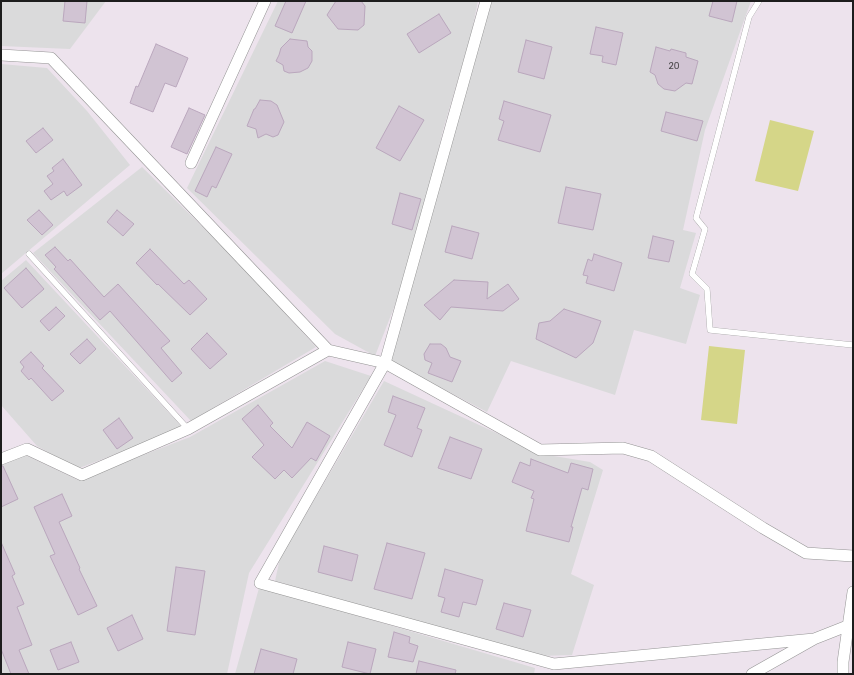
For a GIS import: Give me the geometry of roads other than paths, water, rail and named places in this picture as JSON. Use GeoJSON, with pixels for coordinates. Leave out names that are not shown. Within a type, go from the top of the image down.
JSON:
{"type":"FeatureCollection","features":[{"type":"Feature","properties":{"kind":"street"},"geometry":{"type":"LineString","coordinates":[[191,163],[265,1]]}},
{"type":"Feature","properties":{"kind":"street"},"geometry":{"type":"LineString","coordinates":[[486,1],[385,363],[260,583],[554,664],[814,639]]}},
{"type":"Feature","properties":{"kind":"street"},"geometry":{"type":"LineString","coordinates":[[1,55],[50,58],[328,350],[385,363],[540,450],[623,448],[651,456],[763,528],[806,553],[853,556]]}},
{"type":"Feature","properties":{"kind":"street"},"geometry":{"type":"LineString","coordinates":[[1,459],[27,449],[82,475],[188,429],[328,350]]}},
{"type":"Feature","properties":{"kind":"street"},"geometry":{"type":"LineString","coordinates":[[843,674],[847,626],[853,592]]}},
{"type":"Feature","properties":{"kind":"street"},"geometry":{"type":"LineString","coordinates":[[752,674],[814,639],[847,626]]}},
{"type":"Feature","properties":{"kind":"lane"},"geometry":{"type":"LineString","coordinates":[[759,1],[749,18],[696,218],[706,229],[692,274],[707,289],[710,330],[853,346]]}},
{"type":"Feature","properties":{"kind":"lane"},"geometry":{"type":"LineString","coordinates":[[29,254],[188,429]]}}]}
